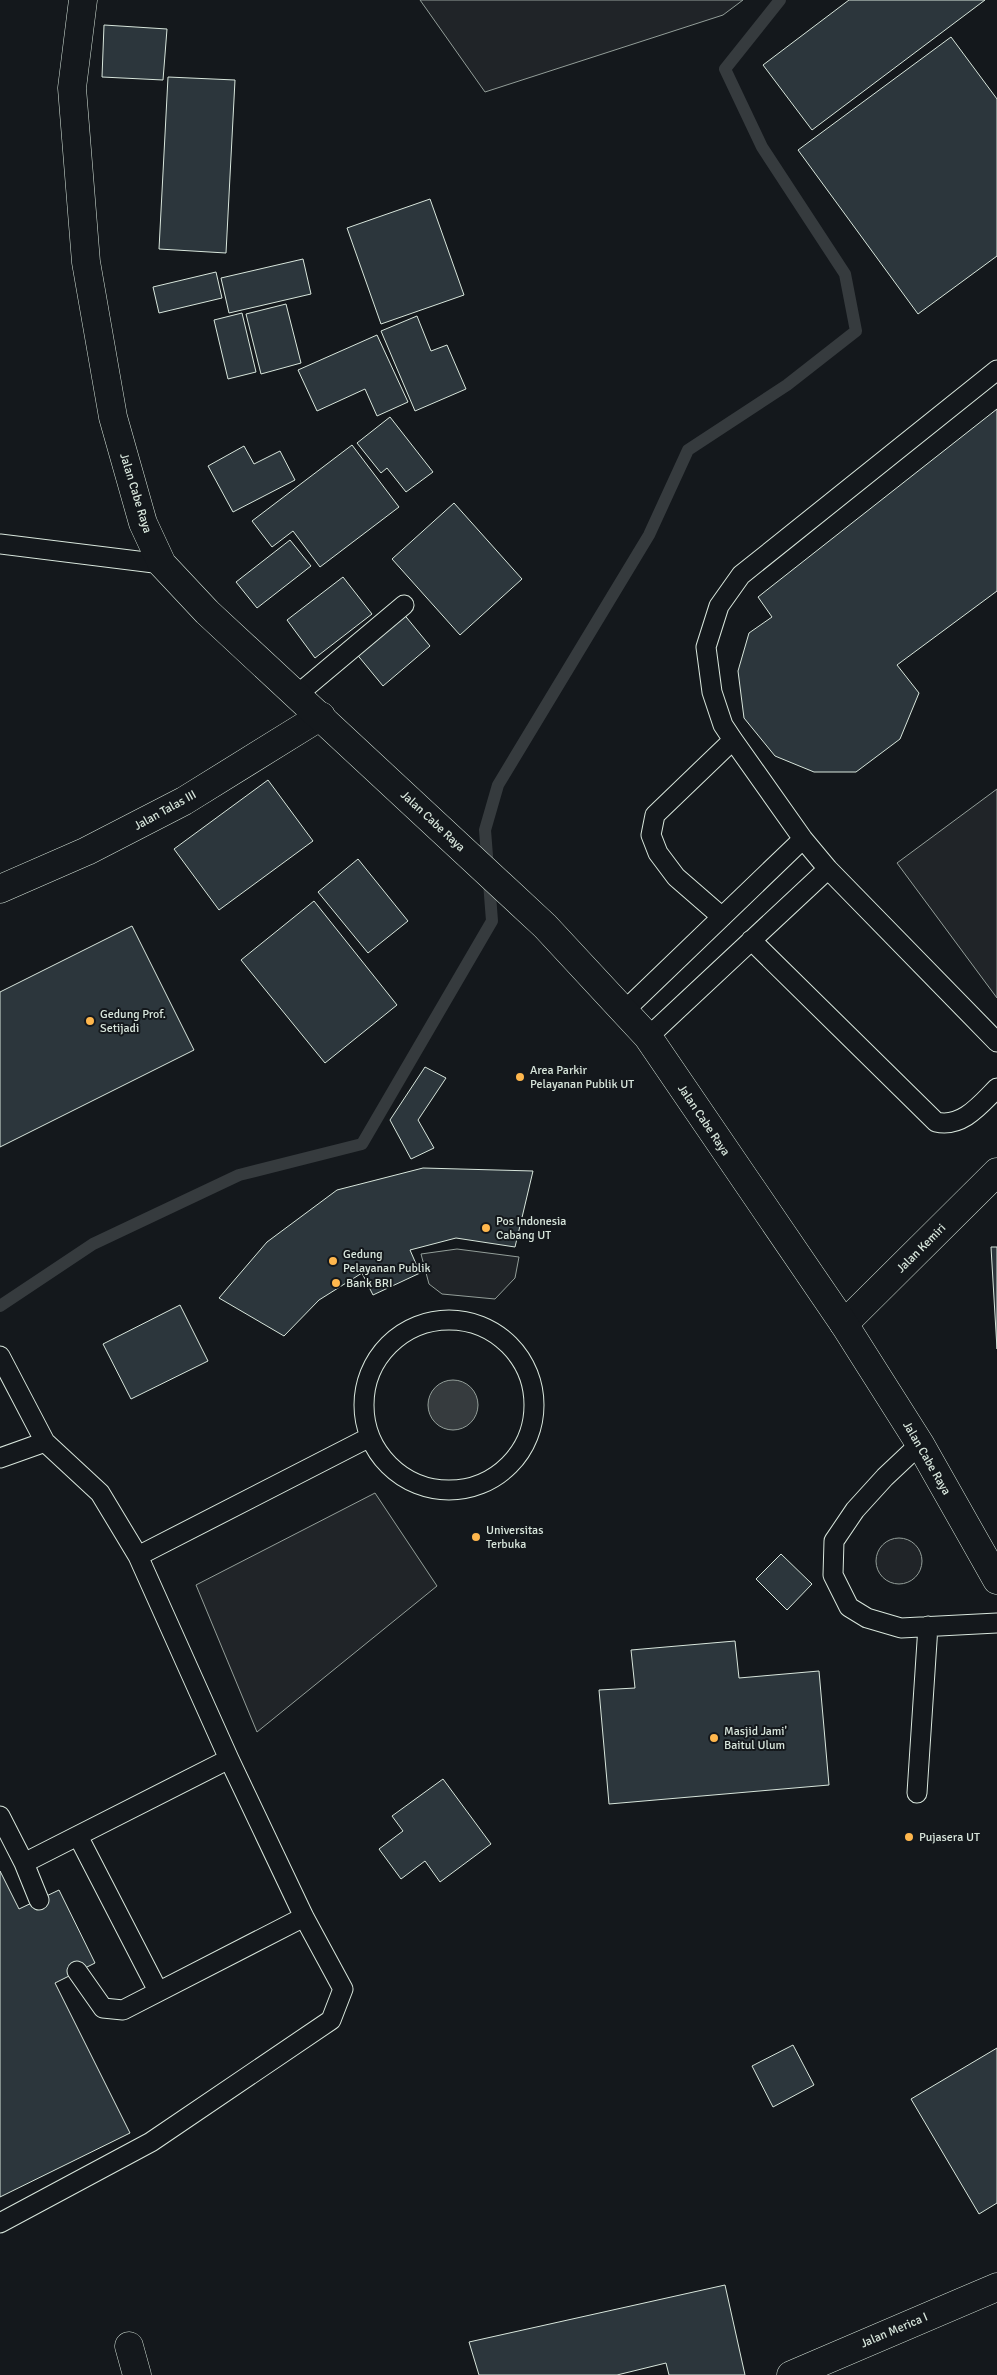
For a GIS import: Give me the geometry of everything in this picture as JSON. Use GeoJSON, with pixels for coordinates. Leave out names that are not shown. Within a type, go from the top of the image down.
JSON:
{"type":"FeatureCollection","features":[{"type":"Feature","properties":{"kind":"main road","name":"Jalan Cabe Raya"},"geometry":{"type":"LineString","coordinates":[[83,0],[72,88],[86,262],[113,417],[143,523],[162,564],[207,612],[322,716],[545,926],[648,1037],[844,1324],[920,1444],[997,1580]]}},
{"type":"Feature","properties":{"kind":"main road","name":"Jalan Talas III"},"geometry":{"type":"LineString","coordinates":[[0,889],[87,851],[176,806],[322,716]]}},
{"type":"Feature","properties":{"kind":"main road","name":"Jalan Kemiri"},"geometry":{"type":"LineString","coordinates":[[844,1324],[997,1172]]}},
{"type":"Feature","properties":{"kind":"main road","name":"Jalan Merica I"},"geometry":{"type":"LineString","coordinates":[[791,2375],[997,2287]]}},
{"type":"Feature","properties":{"kind":"main road"},"geometry":{"type":"LineString","coordinates":[[129,2346],[137,2375]]}},
{"type":"Feature","properties":{"kind":"lane"},"geometry":{"type":"LineString","coordinates":[[997,370],[741,575],[719,606],[706,647],[712,692],[723,725],[803,839],[828,869],[997,1042]]}},
{"type":"Feature","properties":{"kind":"lane"},"geometry":{"type":"LineString","coordinates":[[0,544],[162,564]]}},
{"type":"Feature","properties":{"kind":"lane"},"geometry":{"type":"LineString","coordinates":[[298,694],[404,605]]}},
{"type":"Feature","properties":{"kind":"lane"},"geometry":{"type":"LineString","coordinates":[[722,917],[676,877],[658,853],[651,835],[655,815],[733,740]]}},
{"type":"Feature","properties":{"kind":"lane"},"geometry":{"type":"LineString","coordinates":[[624,1012],[803,839]]}},
{"type":"Feature","properties":{"kind":"lane"},"geometry":{"type":"LineString","coordinates":[[648,1037],[828,869]]}},
{"type":"Feature","properties":{"kind":"lane"},"geometry":{"type":"LineString","coordinates":[[751,940],[936,1122],[943,1124],[968,1117],[997,1088]]}},
{"type":"Feature","properties":{"kind":"lane"},"geometry":{"type":"LineString","coordinates":[[446,1320],[472,1323],[497,1334],[513,1350],[526,1368],[532,1386],[534,1404],[533,1423],[523,1448],[505,1470],[477,1486],[444,1490],[412,1482],[385,1462],[370,1437],[364,1409],[367,1382],[378,1358],[396,1338],[420,1325],[446,1320]]}},
{"type":"Feature","properties":{"kind":"lane"},"geometry":{"type":"LineString","coordinates":[[0,1356],[45,1442],[100,1493],[138,1556],[304,1917],[343,1989],[332,2020],[151,2142],[0,2223]]}},
{"type":"Feature","properties":{"kind":"lane"},"geometry":{"type":"LineString","coordinates":[[138,1556],[370,1437]]}},
{"type":"Feature","properties":{"kind":"lane"},"geometry":{"type":"LineString","coordinates":[[0,1458],[45,1442]]}},
{"type":"Feature","properties":{"kind":"lane"},"geometry":{"type":"LineString","coordinates":[[920,1444],[855,1510],[834,1541],[834,1575],[849,1607],[867,1618],[901,1628],[997,1623]]}},
{"type":"Feature","properties":{"kind":"lane"},"geometry":{"type":"LineString","coordinates":[[917,1792],[928,1626]]}},
{"type":"Feature","properties":{"kind":"lane"},"geometry":{"type":"LineString","coordinates":[[24,1863],[230,1759]]}},
{"type":"Feature","properties":{"kind":"lane"},"geometry":{"type":"LineString","coordinates":[[0,1816],[24,1863],[39,1900]]}},
{"type":"Feature","properties":{"kind":"lane"},"geometry":{"type":"LineString","coordinates":[[78,1836],[158,1991]]}},
{"type":"Feature","properties":{"kind":"lane"},"geometry":{"type":"LineString","coordinates":[[77,1971],[103,2008],[123,2010],[304,1917]]}},
{"type":"Feature","properties":{"kind":"shaded area"},"geometry":{"type":"Polygon","coordinates":[[[420,0],[743,0],[723,15],[485,92],[420,0]]]}},
{"type":"Feature","properties":{"kind":"shaded area"},"geometry":{"type":"Polygon","coordinates":[[[997,789],[997,998],[897,863],[997,789]]]}},
{"type":"Feature","properties":{"kind":"shaded area"},"geometry":{"type":"Polygon","coordinates":[[[457,1249],[519,1257],[515,1278],[495,1299],[442,1294],[429,1284],[421,1254],[457,1249]]]}},
{"type":"Feature","properties":{"kind":"shaded area"},"geometry":{"type":"Polygon","coordinates":[[[453,1380],[462,1382],[473,1391],[478,1405],[476,1414],[467,1425],[453,1430],[444,1428],[433,1419],[428,1405],[430,1396],[439,1385],[453,1380]]]}},
{"type":"Feature","properties":{"kind":"shaded area"},"geometry":{"type":"Polygon","coordinates":[[[375,1493],[437,1586],[257,1732],[196,1585],[375,1493]]]}},
{"type":"Feature","properties":{"kind":"shaded area"},"geometry":{"type":"Polygon","coordinates":[[[894,1538],[904,1538],[918,1548],[922,1561],[918,1574],[912,1580],[904,1584],[894,1584],[880,1574],[876,1566],[876,1556],[886,1542],[894,1538]]]}},
{"type":"Feature","properties":{"kind":"building"},"geometry":{"type":"Polygon","coordinates":[[[849,0],[985,0],[812,130],[763,65],[849,0]]]}},
{"type":"Feature","properties":{"kind":"building"},"geometry":{"type":"Polygon","coordinates":[[[104,25],[167,29],[163,80],[102,77],[104,25]]]}},
{"type":"Feature","properties":{"kind":"building"},"geometry":{"type":"Polygon","coordinates":[[[951,37],[997,99],[997,256],[918,314],[798,150],[951,37]]]}},
{"type":"Feature","properties":{"kind":"building"},"geometry":{"type":"Polygon","coordinates":[[[168,77],[235,80],[226,253],[159,249],[168,77]]]}},
{"type":"Feature","properties":{"kind":"building"},"geometry":{"type":"Polygon","coordinates":[[[430,199],[464,295],[381,324],[347,228],[430,199]]]}},
{"type":"Feature","properties":{"kind":"building"},"geometry":{"type":"Polygon","coordinates":[[[303,259],[311,294],[229,313],[221,278],[303,259]]]}},
{"type":"Feature","properties":{"kind":"building"},"geometry":{"type":"Polygon","coordinates":[[[216,272],[222,298],[159,313],[153,287],[216,272]]]}},
{"type":"Feature","properties":{"kind":"building"},"geometry":{"type":"Polygon","coordinates":[[[286,304],[301,363],[261,374],[246,314],[286,304]]]}},
{"type":"Feature","properties":{"kind":"building"},"geometry":{"type":"Polygon","coordinates":[[[242,313],[256,372],[228,379],[214,320],[242,313]]]}},
{"type":"Feature","properties":{"kind":"building"},"geometry":{"type":"Polygon","coordinates":[[[417,316],[431,351],[447,345],[466,389],[415,411],[381,331],[417,316]]]}},
{"type":"Feature","properties":{"kind":"building"},"geometry":{"type":"Polygon","coordinates":[[[377,335],[408,402],[377,416],[365,389],[317,411],[298,370],[377,335]]]}},
{"type":"Feature","properties":{"kind":"building"},"geometry":{"type":"Polygon","coordinates":[[[997,409],[997,591],[897,665],[919,693],[900,739],[856,772],[814,772],[775,756],[744,718],[738,671],[749,633],[772,617],[758,597],[997,409]]]}},
{"type":"Feature","properties":{"kind":"building"},"geometry":{"type":"Polygon","coordinates":[[[390,417],[433,472],[406,492],[387,468],[381,473],[357,443],[390,417]]]}},
{"type":"Feature","properties":{"kind":"building"},"geometry":{"type":"Polygon","coordinates":[[[352,445],[399,507],[320,567],[293,531],[272,547],[252,521],[352,445]]]}},
{"type":"Feature","properties":{"kind":"building"},"geometry":{"type":"Polygon","coordinates":[[[244,446],[254,464],[280,451],[295,480],[233,512],[208,466],[244,446]]]}},
{"type":"Feature","properties":{"kind":"building"},"geometry":{"type":"Polygon","coordinates":[[[454,503],[522,579],[460,635],[392,559],[454,503]]]}},
{"type":"Feature","properties":{"kind":"building"},"geometry":{"type":"Polygon","coordinates":[[[290,540],[311,566],[257,608],[236,582],[290,540]]]}},
{"type":"Feature","properties":{"kind":"building"},"geometry":{"type":"Polygon","coordinates":[[[343,577],[372,614],[315,658],[287,620],[343,577]]]}},
{"type":"Feature","properties":{"kind":"building"},"geometry":{"type":"Polygon","coordinates":[[[402,612],[430,646],[383,686],[355,652],[402,612]]]}},
{"type":"Feature","properties":{"kind":"building"},"geometry":{"type":"Polygon","coordinates":[[[268,780],[313,841],[219,910],[174,849],[268,780]]]}},
{"type":"Feature","properties":{"kind":"building"},"geometry":{"type":"Polygon","coordinates":[[[358,859],[408,921],[368,953],[318,892],[358,859]]]}},
{"type":"Feature","properties":{"kind":"building"},"geometry":{"type":"Polygon","coordinates":[[[314,901],[397,1005],[325,1063],[241,960],[314,901]]]}},
{"type":"Feature","properties":{"kind":"building","name":"Gedung Prof. Setijadi"},"geometry":{"type":"Polygon","coordinates":[[[132,926],[194,1050],[0,1147],[0,992],[132,926]]]}},
{"type":"Feature","properties":{"kind":"building"},"geometry":{"type":"Polygon","coordinates":[[[425,1067],[446,1078],[418,1120],[434,1148],[411,1159],[390,1120],[425,1067]]]}},
{"type":"Feature","properties":{"kind":"building","name":"Gedung Pelayanan Publik"},"geometry":{"type":"Polygon","coordinates":[[[423,1168],[533,1171],[515,1247],[456,1238],[410,1250],[420,1273],[373,1295],[362,1273],[319,1300],[284,1336],[219,1298],[267,1242],[337,1190],[423,1168]]]}},
{"type":"Feature","properties":{"kind":"building"},"geometry":{"type":"Polygon","coordinates":[[[991,1247],[997,1247],[997,1349],[991,1247]]]}},
{"type":"Feature","properties":{"kind":"building"},"geometry":{"type":"Polygon","coordinates":[[[180,1305],[208,1361],[131,1399],[103,1344],[180,1305]]]}},
{"type":"Feature","properties":{"kind":"building"},"geometry":{"type":"Polygon","coordinates":[[[781,1554],[812,1584],[787,1610],[756,1579],[781,1554]]]}},
{"type":"Feature","properties":{"kind":"building","name":"Masjid Jami' Baitul Ulum"},"geometry":{"type":"Polygon","coordinates":[[[735,1641],[739,1678],[819,1671],[829,1785],[609,1804],[599,1690],[635,1688],[631,1650],[735,1641]]]}},
{"type":"Feature","properties":{"kind":"building"},"geometry":{"type":"Polygon","coordinates":[[[443,1779],[491,1844],[440,1882],[425,1861],[401,1879],[379,1849],[403,1831],[392,1816],[443,1779]]]}},
{"type":"Feature","properties":{"kind":"building"},"geometry":{"type":"Polygon","coordinates":[[[0,1871],[19,1909],[59,1890],[95,1963],[55,1983],[130,2133],[0,2197],[0,1871]]]}},
{"type":"Feature","properties":{"kind":"building"},"geometry":{"type":"Polygon","coordinates":[[[793,2045],[814,2085],[773,2107],[752,2066],[793,2045]]]}},
{"type":"Feature","properties":{"kind":"building"},"geometry":{"type":"Polygon","coordinates":[[[997,2048],[997,2203],[979,2214],[911,2099],[997,2048]]]}},
{"type":"Feature","properties":{"kind":"building"},"geometry":{"type":"Polygon","coordinates":[[[725,2285],[745,2375],[669,2375],[666,2363],[617,2375],[479,2375],[469,2342],[725,2285]]]}},
{"type":"Feature","properties":{"kind":"waterway"},"geometry":{"type":"LineString","coordinates":[[0,1306],[93,1244],[239,1175],[362,1144],[492,921],[485,830],[498,785],[649,535],[688,450],[787,385],[856,331],[845,274],[762,147],[725,69],[780,0]]}},
{"type":"Feature","properties":{"kind":"place","name":"Gedung Prof. Setijadi"},"geometry":{"type":"Point","coordinates":[90,1021]}},
{"type":"Feature","properties":{"kind":"place","name":"Area Parkir Pelayanan Publik UT"},"geometry":{"type":"Point","coordinates":[520,1077]}},
{"type":"Feature","properties":{"kind":"place","name":"Pos Indonesia Cabang UT"},"geometry":{"type":"Point","coordinates":[486,1228]}},
{"type":"Feature","properties":{"kind":"place","name":"Gedung Pelayanan Publik"},"geometry":{"type":"Point","coordinates":[333,1261]}},
{"type":"Feature","properties":{"kind":"place","name":"Bank BRI"},"geometry":{"type":"Point","coordinates":[336,1283]}},
{"type":"Feature","properties":{"kind":"place","name":"Universitas Terbuka"},"geometry":{"type":"Point","coordinates":[476,1537]}},
{"type":"Feature","properties":{"kind":"place","name":"Masjid Jami' Baitul Ulum"},"geometry":{"type":"Point","coordinates":[714,1738]}},
{"type":"Feature","properties":{"kind":"place","name":"Pujasera UT"},"geometry":{"type":"Point","coordinates":[909,1837]}}]}
